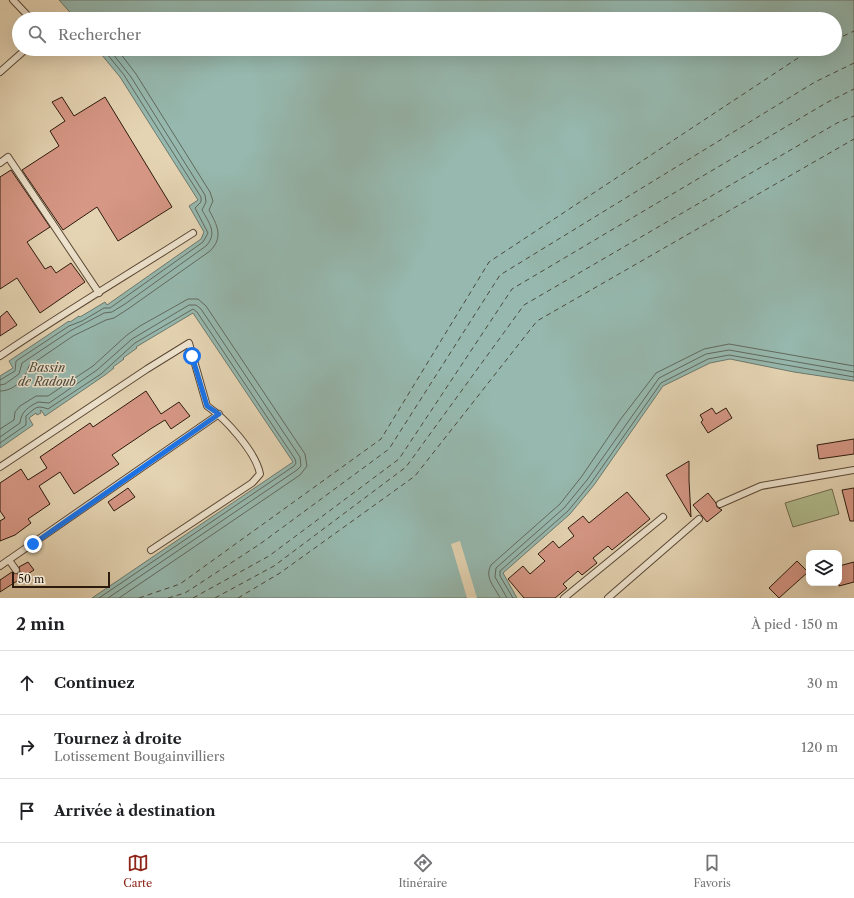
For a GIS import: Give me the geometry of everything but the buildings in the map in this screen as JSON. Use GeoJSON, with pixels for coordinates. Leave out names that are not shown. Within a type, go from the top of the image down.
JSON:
{"type":"FeatureCollection","features":[{"type":"Feature","properties":{"kind":"lane"},"geometry":{"type":"LineString","coordinates":[[13,0],[24,12]]}},
{"type":"Feature","properties":{"kind":"lane"},"geometry":{"type":"LineString","coordinates":[[0,72],[18,56]]}},
{"type":"Feature","properties":{"kind":"lane"},"geometry":{"type":"LineString","coordinates":[[0,163],[8,157],[99,293]]}},
{"type":"Feature","properties":{"kind":"lane"},"geometry":{"type":"LineString","coordinates":[[0,356],[49,323],[194,233]]}},
{"type":"Feature","properties":{"kind":"lane"},"geometry":{"type":"LineString","coordinates":[[0,467],[140,373],[189,344],[207,406],[219,414],[254,457],[260,474],[252,483],[151,550]]}},
{"type":"Feature","properties":{"kind":"lane"},"geometry":{"type":"LineString","coordinates":[[0,566],[219,414]]}},
{"type":"Feature","properties":{"kind":"lane"},"geometry":{"type":"LineString","coordinates":[[720,504],[761,486],[854,470]]}},
{"type":"Feature","properties":{"kind":"lane"},"geometry":{"type":"LineString","coordinates":[[564,598],[663,517]]}},
{"type":"Feature","properties":{"kind":"lane"},"geometry":{"type":"LineString","coordinates":[[608,598],[699,519]]}},
{"type":"Feature","properties":{"kind":"lane"},"geometry":{"type":"LineString","coordinates":[[9,560],[16,570]]}},
{"type":"Feature","properties":{"kind":"green space"},"geometry":{"type":"Polygon","coordinates":[[[832,489],[839,514],[793,527],[785,503],[832,489]]]}},
{"type":"Feature","properties":{"kind":"water","name":"Bassin de Radoub"},"geometry":{"type":"Polygon","coordinates":[[[59,0],[854,0],[854,381],[794,372],[730,359],[710,363],[663,386],[594,485],[570,514],[503,573],[517,598],[92,598],[293,462],[193,313],[136,347],[137,348],[123,358],[124,359],[105,375],[45,416],[41,410],[41,413],[37,415],[36,413],[29,418],[33,425],[0,448],[0,376],[13,368],[9,361],[69,321],[70,322],[79,316],[80,317],[105,302],[107,305],[201,239],[204,232],[189,206],[198,200],[120,77],[103,56],[842,56],[842,12],[70,12],[59,0]]]}},
{"type":"Feature","properties":{"kind":"pier"},"geometry":{"type":"Polygon","coordinates":[[[460,541],[477,598],[467,598],[451,544],[460,541]]]}},
{"type":"Feature","properties":{"kind":"ferry route"},"geometry":{"type":"LineString","coordinates":[[842,37],[854,31]]}},
{"type":"Feature","properties":{"kind":"ferry route"},"geometry":{"type":"LineString","coordinates":[[139,598],[180,584],[381,439],[489,262],[801,56]]}},
{"type":"Feature","properties":{"kind":"ferry route"},"geometry":{"type":"LineString","coordinates":[[168,598],[185,593],[260,544],[389,449],[500,275],[815,82],[854,63]]}},
{"type":"Feature","properties":{"kind":"ferry route"},"geometry":{"type":"LineString","coordinates":[[193,598],[269,556],[399,459],[512,289],[826,103],[854,89]]}},
{"type":"Feature","properties":{"kind":"ferry route"},"geometry":{"type":"LineString","coordinates":[[215,598],[274,566],[406,467],[524,305],[837,123],[854,116]]}},
{"type":"Feature","properties":{"kind":"ferry route"},"geometry":{"type":"LineString","coordinates":[[238,598],[280,573],[415,476],[537,321],[854,139]]}},
{"type":"Feature","properties":{"kind":"route"},"geometry":{"type":"LineString","coordinates":[[33,544],[219,414],[207,406],[192,356]]}}]}
